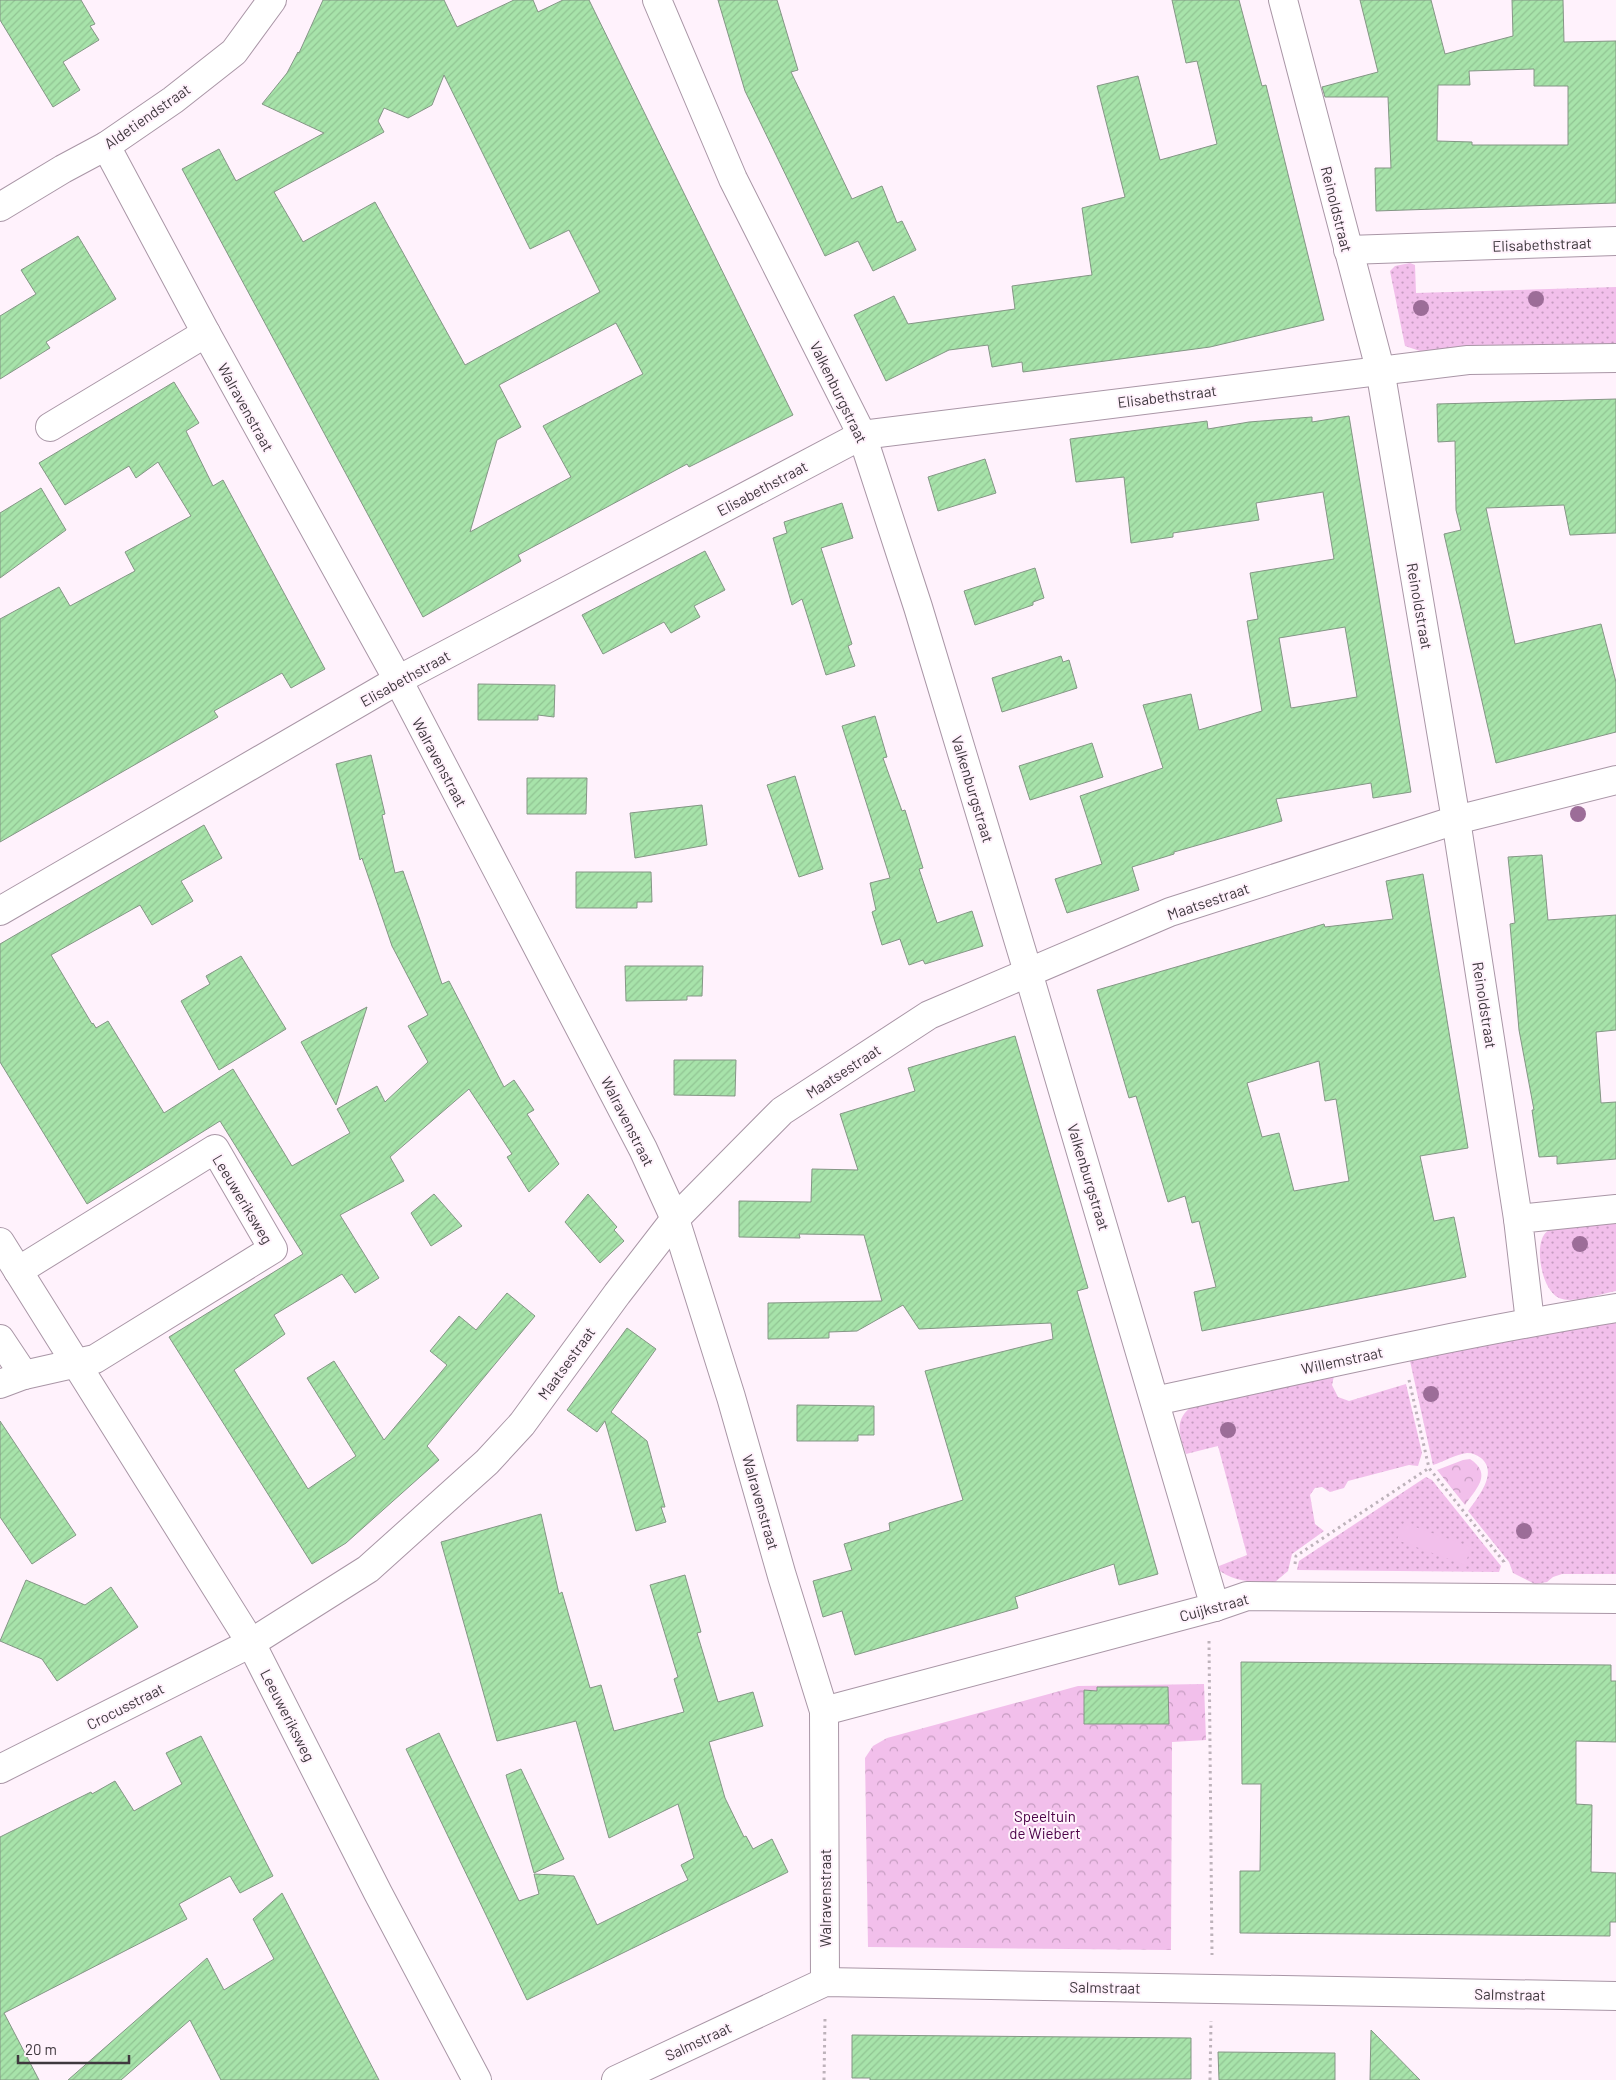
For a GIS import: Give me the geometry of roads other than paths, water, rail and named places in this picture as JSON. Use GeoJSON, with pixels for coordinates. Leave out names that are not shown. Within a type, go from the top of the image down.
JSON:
{"type":"FeatureCollection","features":[{"type":"Feature","properties":{"kind":"street","name":"Aldetiendstraat"},"geometry":{"type":"LineString","coordinates":[[0,208],[62,169],[106,146],[173,100],[234,52],[272,0]]}},
{"type":"Feature","properties":{"kind":"street","name":"Valkenburgstraat"},"geometry":{"type":"LineString","coordinates":[[657,0],[733,179],[862,435],[918,607],[1028,972],[1215,1607]]}},
{"type":"Feature","properties":{"kind":"street","name":"Reinoldstraat"},"geometry":{"type":"LineString","coordinates":[[1283,0],[1380,369],[1456,820],[1518,1219]]}},
{"type":"Feature","properties":{"kind":"street","name":"Walravenstraat"},"geometry":{"type":"LineString","coordinates":[[106,146],[206,333],[398,680],[644,1149],[675,1219],[731,1397],[782,1576],[824,1710],[825,1982]]}},
{"type":"Feature","properties":{"kind":"street","name":"Elisabethstraat"},"geometry":{"type":"LineString","coordinates":[[1348,250],[1616,241]]}},
{"type":"Feature","properties":{"kind":"street"},"geometry":{"type":"LineString","coordinates":[[50,427],[206,333]]}},
{"type":"Feature","properties":{"kind":"street","name":"Elisabethstraat"},"geometry":{"type":"LineString","coordinates":[[0,910],[398,680],[862,435],[1380,369],[1468,360],[1616,358]]}},
{"type":"Feature","properties":{"kind":"street","name":"Maatsestraat"},"geometry":{"type":"LineString","coordinates":[[251,1643],[368,1569],[487,1462],[522,1424],[617,1294],[675,1219],[782,1111],[929,1015],[1170,912],[1456,820],[1616,780]]}},
{"type":"Feature","properties":{"kind":"street","name":"Leeuweriksweg"},"geometry":{"type":"LineString","coordinates":[[18,1271],[215,1150],[273,1249],[95,1359],[76,1364]]}},
{"type":"Feature","properties":{"kind":"street"},"geometry":{"type":"LineString","coordinates":[[1530,1322],[1518,1219],[1616,1209]]}},
{"type":"Feature","properties":{"kind":"street","name":"Leeuweriksweg"},"geometry":{"type":"LineString","coordinates":[[0,1242],[251,1643],[378,1893],[477,2080]]}},
{"type":"Feature","properties":{"kind":"street","name":"Willemstraat"},"geometry":{"type":"LineString","coordinates":[[1155,1401],[1530,1322],[1616,1308]]}},
{"type":"Feature","properties":{"kind":"street"},"geometry":{"type":"LineString","coordinates":[[0,1339],[12,1380],[76,1364]]}},
{"type":"Feature","properties":{"kind":"street","name":"Cuijkstraat"},"geometry":{"type":"LineString","coordinates":[[824,1710],[1215,1607],[1247,1596],[1616,1599]]}},
{"type":"Feature","properties":{"kind":"street","name":"Crocusstraat"},"geometry":{"type":"LineString","coordinates":[[0,1769],[251,1643]]}},
{"type":"Feature","properties":{"kind":"street","name":"Salmstraat"},"geometry":{"type":"LineString","coordinates":[[616,2080],[825,1982],[1616,1996]]}},
{"type":"Feature","properties":{"kind":"park label","name":"Speeltuin de Wiebert"},"geometry":{"type":"Point","coordinates":[1045,1824]}}]}
